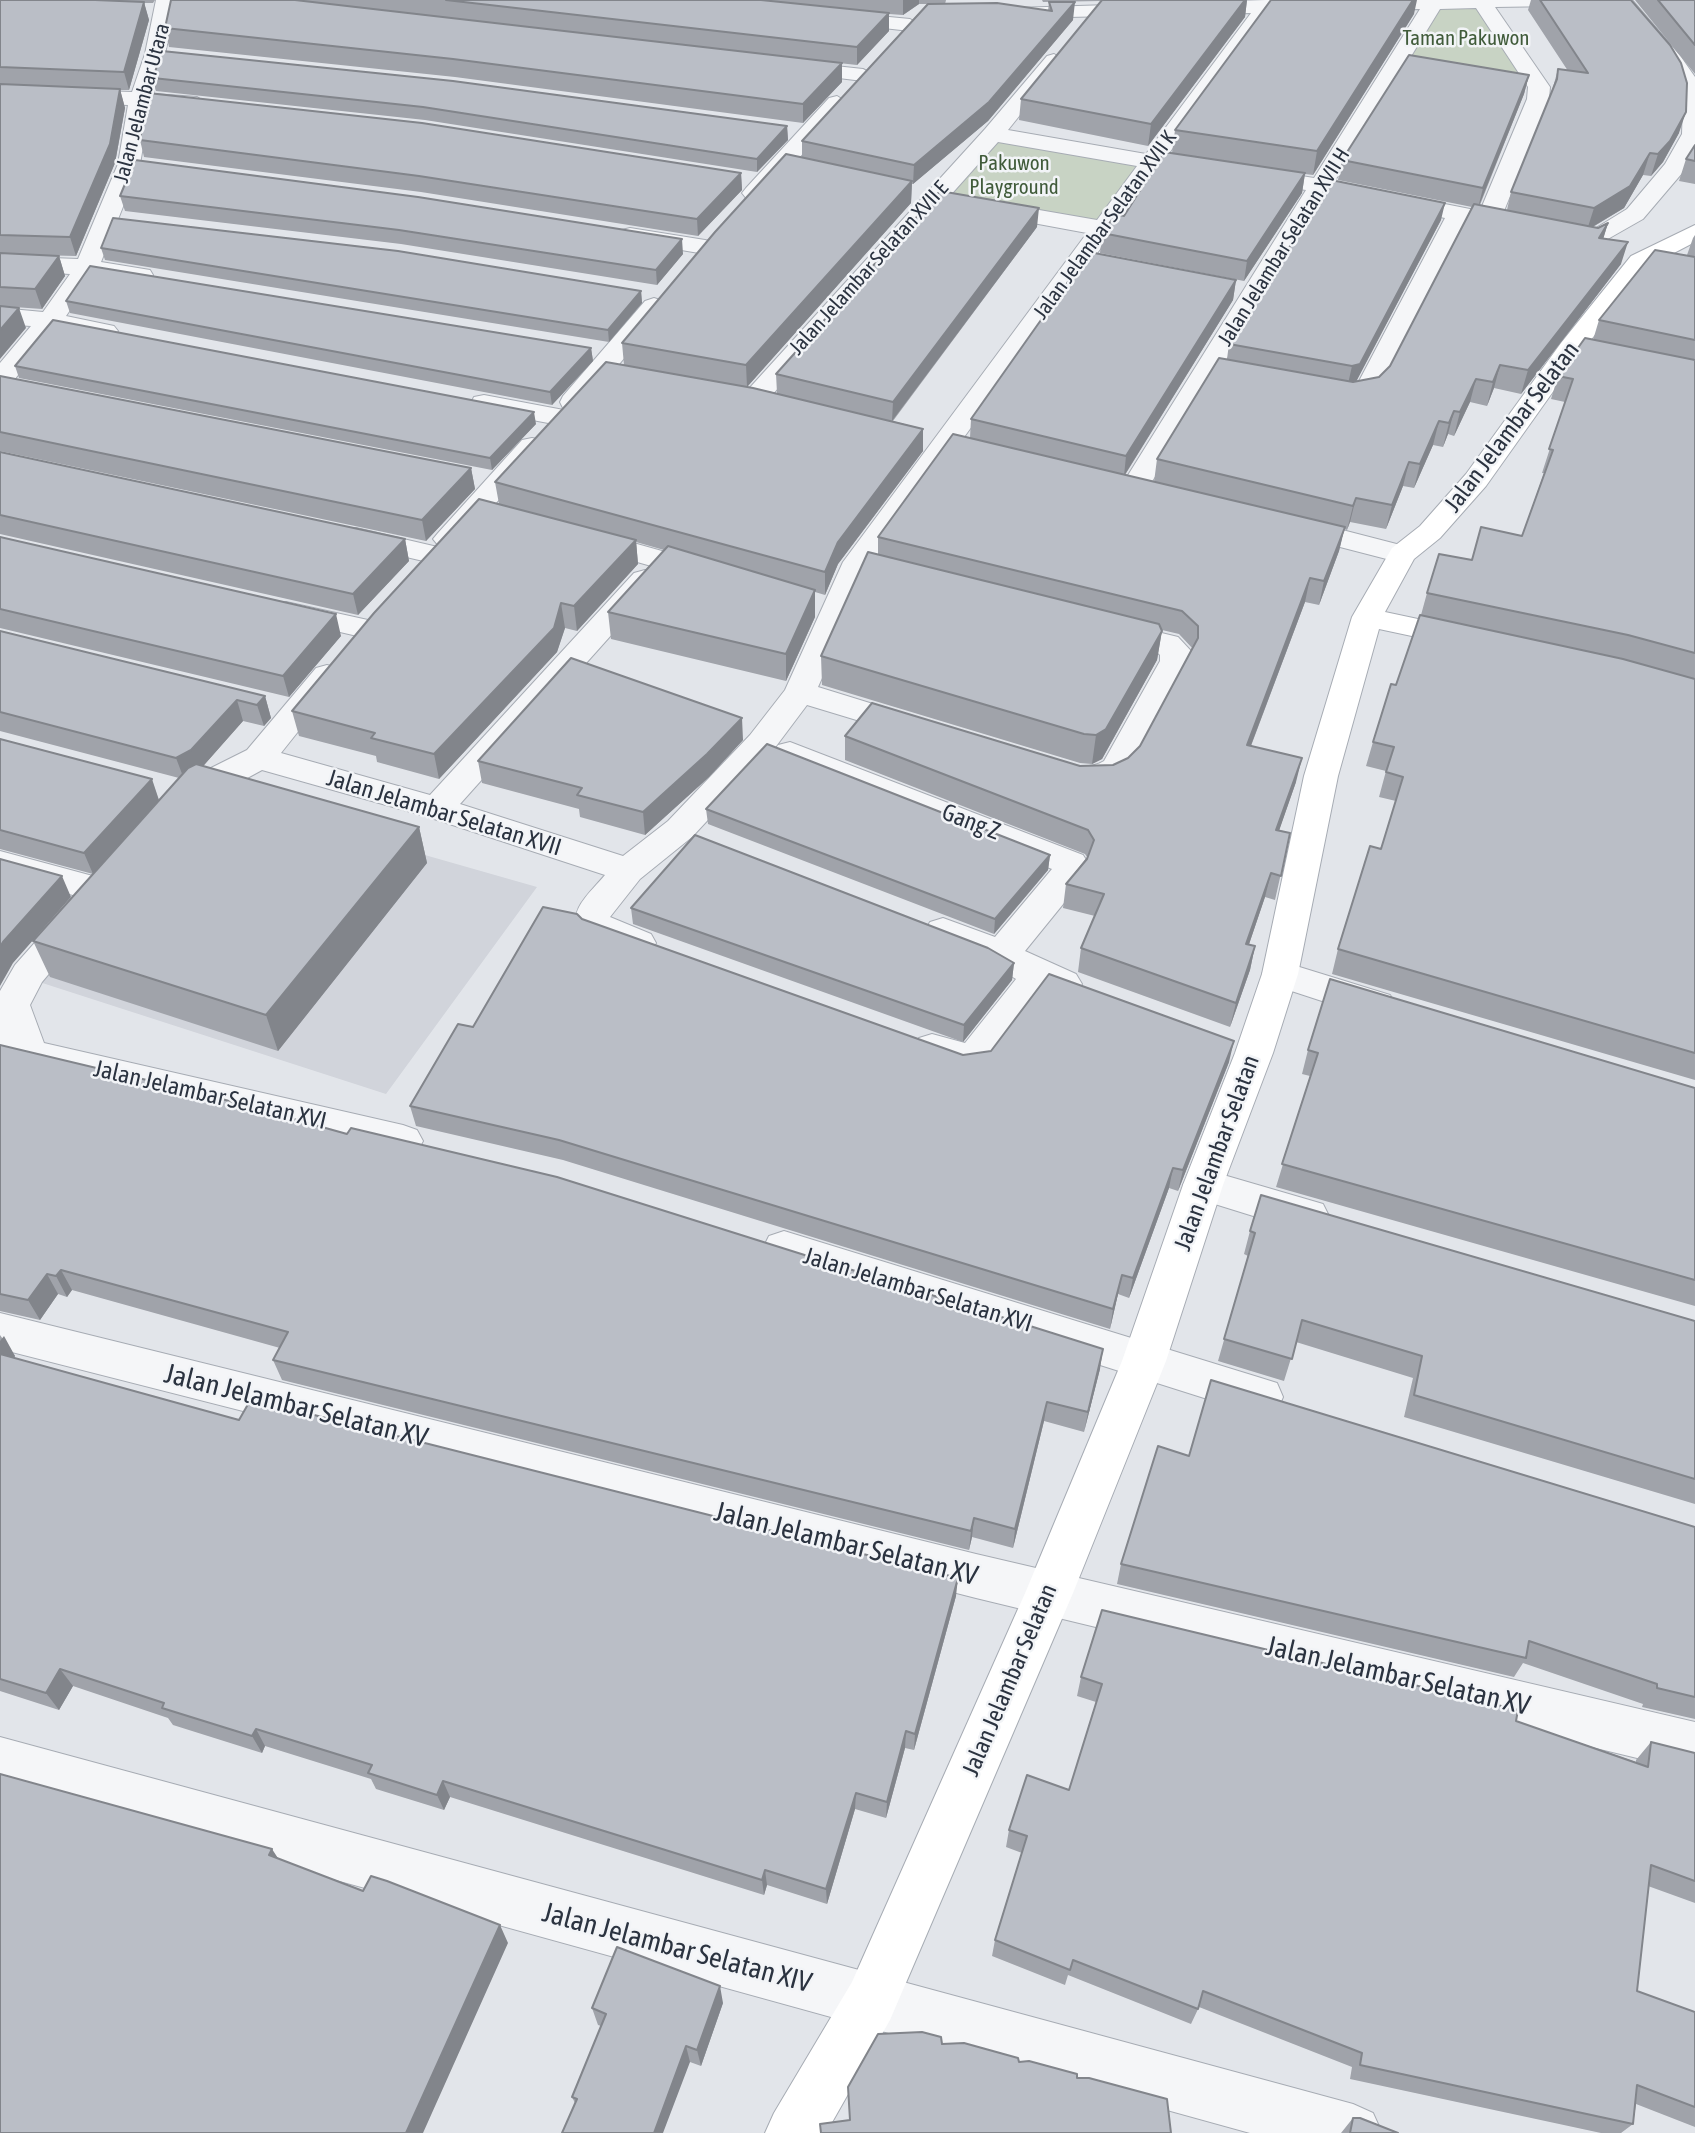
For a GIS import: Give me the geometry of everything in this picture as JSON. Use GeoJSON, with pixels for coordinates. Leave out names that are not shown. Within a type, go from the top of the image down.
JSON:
{"type":"FeatureCollection","features":[{"type":"Feature","properties":{"kind":"street"},"geometry":{"type":"LineString","coordinates":[[1001,12],[1483,4],[1558,0]]}},
{"type":"Feature","properties":{"kind":"street"},"geometry":{"type":"LineString","coordinates":[[1230,172],[1321,186],[1592,241],[1635,214],[1675,167],[1693,134],[1694,104],[1688,83],[1674,61],[1620,0]]}},
{"type":"Feature","properties":{"kind":"street"},"geometry":{"type":"LineString","coordinates":[[1483,4],[1539,87],[1538,99],[1488,221]]}},
{"type":"Feature","properties":{"kind":"street","name":"Jalan Jelambar Selatan XVII H"},"geometry":{"type":"LineString","coordinates":[[1134,488],[1222,372],[1252,293],[1399,64],[1432,5]]}},
{"type":"Feature","properties":{"kind":"street"},"geometry":{"type":"LineString","coordinates":[[141,11],[166,6]]}},
{"type":"Feature","properties":{"kind":"street","name":"Jalan Jelambar Utara"},"geometry":{"type":"LineString","coordinates":[[0,380],[50,320],[119,220],[140,99],[166,55],[166,6]]}},
{"type":"Feature","properties":{"kind":"street","name":"Jalan Jelambar Selatan XVII K"},"geometry":{"type":"LineString","coordinates":[[674,955],[592,925],[592,915],[628,870],[694,835],[800,692],[825,607],[870,570],[942,443],[1081,260],[1266,6]]}},
{"type":"Feature","properties":{"kind":"street","name":"Jalan Jelambar Selatan XVII E"},"geometry":{"type":"LineString","coordinates":[[780,405],[741,397],[993,134],[1094,11]]}},
{"type":"Feature","properties":{"kind":"street"},"geometry":{"type":"LineString","coordinates":[[323,530],[417,558],[490,513],[498,482],[559,417],[615,368],[697,254],[797,132],[878,61],[915,19],[820,16]]}},
{"type":"Feature","properties":{"kind":"street"},"geometry":{"type":"LineString","coordinates":[[762,64],[878,61]]}},
{"type":"Feature","properties":{"kind":"street"},"geometry":{"type":"LineString","coordinates":[[1399,64],[1424,68]]}},
{"type":"Feature","properties":{"kind":"street"},"geometry":{"type":"LineString","coordinates":[[1513,83],[1539,87]]}},
{"type":"Feature","properties":{"kind":"street"},"geometry":{"type":"LineString","coordinates":[[0,94],[140,99],[225,107]]}},
{"type":"Feature","properties":{"kind":"street"},"geometry":{"type":"LineString","coordinates":[[993,134],[1150,162],[1192,166]]}},
{"type":"Feature","properties":{"kind":"street"},"geometry":{"type":"LineString","coordinates":[[129,164],[157,168]]}},
{"type":"Feature","properties":{"kind":"street"},"geometry":{"type":"LineString","coordinates":[[760,176],[811,172]]}},
{"type":"Feature","properties":{"kind":"street"},"geometry":{"type":"LineString","coordinates":[[905,192],[1102,228]]}},
{"type":"Feature","properties":{"kind":"street"},"geometry":{"type":"LineString","coordinates":[[1303,387],[1348,395],[1363,393],[1369,388],[1460,213]]}},
{"type":"Feature","properties":{"kind":"street"},"geometry":{"type":"LineString","coordinates":[[611,232],[697,254]]}},
{"type":"Feature","properties":{"kind":"street","name":"Jalan Jelambar Selatan"},"geometry":{"type":"LineString","coordinates":[[794,2133],[871,2001],[1049,1593],[1144,1361],[1203,1185],[1241,1048],[1280,974],[1321,776],[1367,618],[1402,554],[1430,532],[1476,480],[1570,349],[1640,261],[1695,232]]}},
{"type":"Feature","properties":{"kind":"street"},"geometry":{"type":"LineString","coordinates":[[633,290],[697,254]]}},
{"type":"Feature","properties":{"kind":"street"},"geometry":{"type":"LineString","coordinates":[[1081,260],[1107,265]]}},
{"type":"Feature","properties":{"kind":"street"},"geometry":{"type":"LineString","coordinates":[[1640,261],[1673,268]]}},
{"type":"Feature","properties":{"kind":"street"},"geometry":{"type":"LineString","coordinates":[[0,263],[87,267],[166,279]]}},
{"type":"Feature","properties":{"kind":"street"},"geometry":{"type":"LineString","coordinates":[[1226,288],[1252,293]]}},
{"type":"Feature","properties":{"kind":"street"},"geometry":{"type":"LineString","coordinates":[[0,316],[50,320],[134,337]]}},
{"type":"Feature","properties":{"kind":"street"},"geometry":{"type":"LineString","coordinates":[[585,349],[615,368]]}},
{"type":"Feature","properties":{"kind":"street"},"geometry":{"type":"LineString","coordinates":[[1570,349],[1600,356]]}},
{"type":"Feature","properties":{"kind":"street"},"geometry":{"type":"LineString","coordinates":[[465,400],[559,417]]}},
{"type":"Feature","properties":{"kind":"street"},"geometry":{"type":"LineString","coordinates":[[464,477],[498,482]]}},
{"type":"Feature","properties":{"kind":"street"},"geometry":{"type":"LineString","coordinates":[[1266,520],[1402,554]]}},
{"type":"Feature","properties":{"kind":"street"},"geometry":{"type":"LineString","coordinates":[[556,531],[737,582]]}},
{"type":"Feature","properties":{"kind":"street"},"geometry":{"type":"LineString","coordinates":[[437,808],[663,559]]}},
{"type":"Feature","properties":{"kind":"street"},"geometry":{"type":"LineString","coordinates":[[161,823],[173,790],[259,758],[295,711],[359,637],[254,604]]}},
{"type":"Feature","properties":{"kind":"street"},"geometry":{"type":"LineString","coordinates":[[1367,618],[1500,646]]}},
{"type":"Feature","properties":{"kind":"street"},"geometry":{"type":"LineString","coordinates":[[1051,769],[1078,777],[1099,779],[1117,768],[1176,661],[1176,652],[1167,644],[1073,621]]}},
{"type":"Feature","properties":{"kind":"street"},"geometry":{"type":"LineString","coordinates":[[800,692],[946,737]]}},
{"type":"Feature","properties":{"kind":"street"},"geometry":{"type":"LineString","coordinates":[[259,702],[295,711]]}},
{"type":"Feature","properties":{"kind":"street","name":"Gang Z"},"geometry":{"type":"LineString","coordinates":[[762,742],[1071,863],[1069,873],[1002,954]]}},
{"type":"Feature","properties":{"kind":"street","name":"Jalan Jelambar Selatan XVII"},"geometry":{"type":"LineString","coordinates":[[259,758],[437,808],[628,870]]}},
{"type":"Feature","properties":{"kind":"street"},"geometry":{"type":"LineString","coordinates":[[14,1049],[6,1003],[27,974],[127,862]]}},
{"type":"Feature","properties":{"kind":"street"},"geometry":{"type":"LineString","coordinates":[[0,863],[102,891]]}},
{"type":"Feature","properties":{"kind":"street"},"geometry":{"type":"LineString","coordinates":[[913,919],[1002,954],[1039,975],[1090,993]]}},
{"type":"Feature","properties":{"kind":"street"},"geometry":{"type":"LineString","coordinates":[[1280,974],[1408,1014]]}},
{"type":"Feature","properties":{"kind":"street"},"geometry":{"type":"LineString","coordinates":[[899,1036],[973,1060],[1039,975]]}},
{"type":"Feature","properties":{"kind":"street","name":"Jalan Jelambar Selatan XVI"},"geometry":{"type":"LineString","coordinates":[[14,1049],[442,1150]]}},
{"type":"Feature","properties":{"kind":"street"},"geometry":{"type":"LineString","coordinates":[[1203,1185],[1346,1227]]}},
{"type":"Feature","properties":{"kind":"street","name":"Jalan Jelambar Selatan XVI"},"geometry":{"type":"LineString","coordinates":[[747,1237],[1301,1409]]}},
{"type":"Feature","properties":{"kind":"street","name":"Jalan Jelambar Selatan XV"},"geometry":{"type":"LineString","coordinates":[[0,1331],[1049,1593],[1695,1747]]}},
{"type":"Feature","properties":{"kind":"street","name":"Jalan Jelambar Selatan XIV"},"geometry":{"type":"LineString","coordinates":[[0,1762],[871,2001],[1323,2129]]}},
{"type":"Feature","properties":{"kind":"shaded area"},"geometry":{"type":"Polygon","coordinates":[[[204,792],[537,887],[386,1094],[30,979],[204,792]]]}},
{"type":"Feature","properties":{"kind":"green space","name":"Taman Pakuwon"},"geometry":{"type":"Polygon","coordinates":[[[1484,4],[1533,84],[1403,61],[1439,6],[1484,4]]]}},
{"type":"Feature","properties":{"kind":"green space","name":"Pakuwon Playground"},"geometry":{"type":"Polygon","coordinates":[[[993,134],[1150,162],[1102,228],[932,198],[993,134]]]}},
{"type":"Feature","properties":{"kind":"building"},"geometry":{"type":"Polygon","coordinates":[[[0,0],[144,2],[124,72],[0,67],[0,0]]]}},
{"type":"Feature","properties":{"kind":"building"},"geometry":{"type":"Polygon","coordinates":[[[171,0],[295,0],[842,63],[803,104],[453,59],[165,28],[171,0]]]}},
{"type":"Feature","properties":{"kind":"building"},"geometry":{"type":"Polygon","coordinates":[[[446,0],[761,0],[889,13],[857,47],[446,0]]]}},
{"type":"Feature","properties":{"kind":"building"},"geometry":{"type":"Polygon","coordinates":[[[1102,0],[1245,0],[1151,124],[1021,99],[1102,0]]]}},
{"type":"Feature","properties":{"kind":"building"},"geometry":{"type":"Polygon","coordinates":[[[1271,0],[1413,0],[1317,151],[1175,130],[1271,0]]]}},
{"type":"Feature","properties":{"kind":"building"},"geometry":{"type":"Polygon","coordinates":[[[1540,0],[1631,0],[1670,45],[1681,63],[1687,83],[1686,112],[1670,141],[1658,154],[1650,153],[1630,186],[1594,208],[1511,192],[1557,79],[1558,69],[1588,73],[1540,0]]]}},
{"type":"Feature","properties":{"kind":"building"},"geometry":{"type":"Polygon","coordinates":[[[1658,0],[1695,0],[1695,45],[1658,0]]]}},
{"type":"Feature","properties":{"kind":"building"},"geometry":{"type":"Polygon","coordinates":[[[1049,2],[1075,2],[989,102],[914,165],[802,141],[928,4],[997,3],[1052,11],[1049,2]]]}},
{"type":"Feature","properties":{"kind":"building"},"geometry":{"type":"Polygon","coordinates":[[[162,51],[453,81],[787,126],[757,159],[423,107],[153,78],[162,51]]]}},
{"type":"Feature","properties":{"kind":"building"},"geometry":{"type":"Polygon","coordinates":[[[1409,55],[1529,75],[1483,188],[1342,160],[1409,55]]]}},
{"type":"Feature","properties":{"kind":"building"},"geometry":{"type":"Polygon","coordinates":[[[0,84],[120,89],[110,144],[70,237],[0,235],[0,84]]]}},
{"type":"Feature","properties":{"kind":"building"},"geometry":{"type":"Polygon","coordinates":[[[148,93],[422,123],[741,173],[697,219],[419,176],[140,140],[148,93]]]}},
{"type":"Feature","properties":{"kind":"building"},"geometry":{"type":"Polygon","coordinates":[[[1695,145],[1695,161],[1686,159],[1695,145]]]}},
{"type":"Feature","properties":{"kind":"building"},"geometry":{"type":"Polygon","coordinates":[[[1164,152],[1305,173],[1247,261],[1102,233],[1116,214],[1124,216],[1164,152]]]}},
{"type":"Feature","properties":{"kind":"building"},"geometry":{"type":"Polygon","coordinates":[[[786,154],[912,181],[746,365],[622,343],[715,232],[786,154]]]}},
{"type":"Feature","properties":{"kind":"building"},"geometry":{"type":"Polygon","coordinates":[[[135,160],[418,197],[682,239],[656,270],[399,230],[120,196],[135,160]]]}},
{"type":"Feature","properties":{"kind":"building"},"geometry":{"type":"Polygon","coordinates":[[[1331,180],[1445,203],[1360,364],[1352,366],[1229,344],[1331,180]]]}},
{"type":"Feature","properties":{"kind":"building"},"geometry":{"type":"Polygon","coordinates":[[[940,191],[1039,208],[893,402],[776,374],[940,191]]]}},
{"type":"Feature","properties":{"kind":"building"},"geometry":{"type":"Polygon","coordinates":[[[1474,204],[1598,228],[1608,223],[1599,238],[1628,242],[1528,370],[1500,365],[1493,382],[1476,379],[1460,412],[1454,411],[1449,423],[1439,421],[1420,464],[1409,462],[1392,505],[1356,498],[1353,506],[1157,459],[1219,358],[1353,382],[1379,377],[1390,366],[1474,204]]]}},
{"type":"Feature","properties":{"kind":"building"},"geometry":{"type":"Polygon","coordinates":[[[113,218],[398,251],[641,291],[608,330],[101,248],[113,218]]]}},
{"type":"Feature","properties":{"kind":"building"},"geometry":{"type":"Polygon","coordinates":[[[1655,250],[1695,257],[1695,340],[1599,320],[1655,250]]]}},
{"type":"Feature","properties":{"kind":"building"},"geometry":{"type":"Polygon","coordinates":[[[1089,252],[1236,280],[1126,456],[971,419],[1089,252]]]}},
{"type":"Feature","properties":{"kind":"building"},"geometry":{"type":"Polygon","coordinates":[[[0,253],[59,256],[35,289],[0,287],[0,253]]]}},
{"type":"Feature","properties":{"kind":"building"},"geometry":{"type":"Polygon","coordinates":[[[90,266],[591,348],[550,392],[66,301],[90,266]]]}},
{"type":"Feature","properties":{"kind":"building"},"geometry":{"type":"Polygon","coordinates":[[[0,306],[19,308],[0,330],[0,306]]]}},
{"type":"Feature","properties":{"kind":"building"},"geometry":{"type":"Polygon","coordinates":[[[53,320],[534,412],[490,458],[15,366],[53,320]]]}},
{"type":"Feature","properties":{"kind":"building"},"geometry":{"type":"Polygon","coordinates":[[[1585,338],[1695,360],[1695,653],[1628,635],[1427,593],[1439,554],[1472,560],[1481,527],[1522,536],[1553,450],[1549,449],[1573,379],[1558,376],[1585,338]]]}},
{"type":"Feature","properties":{"kind":"building"},"geometry":{"type":"Polygon","coordinates":[[[606,362],[753,388],[923,429],[838,542],[825,572],[495,482],[606,362]]]}},
{"type":"Feature","properties":{"kind":"building"},"geometry":{"type":"Polygon","coordinates":[[[0,376],[471,468],[422,520],[0,432],[0,376]]]}},
{"type":"Feature","properties":{"kind":"building"},"geometry":{"type":"Polygon","coordinates":[[[953,434],[1345,527],[1324,581],[1310,578],[1247,745],[1302,758],[1276,830],[1290,833],[1281,876],[1271,873],[1246,944],[1255,946],[1236,1003],[1081,948],[1104,894],[1066,884],[1087,859],[1094,840],[1088,830],[845,736],[872,703],[1080,766],[1113,765],[1128,758],[1140,746],[1198,638],[1198,626],[1182,611],[878,537],[953,434]]]}},
{"type":"Feature","properties":{"kind":"building"},"geometry":{"type":"Polygon","coordinates":[[[0,452],[405,539],[353,594],[0,515],[0,452]]]}},
{"type":"Feature","properties":{"kind":"building"},"geometry":{"type":"Polygon","coordinates":[[[479,499],[636,540],[574,606],[561,603],[554,628],[434,754],[371,738],[375,733],[292,711],[374,613],[479,499]]]}},
{"type":"Feature","properties":{"kind":"building"},"geometry":{"type":"Polygon","coordinates":[[[0,537],[336,614],[283,676],[0,609],[0,537]]]}},
{"type":"Feature","properties":{"kind":"building"},"geometry":{"type":"Polygon","coordinates":[[[668,546],[815,590],[786,654],[608,612],[668,546]]]}},
{"type":"Feature","properties":{"kind":"building"},"geometry":{"type":"Polygon","coordinates":[[[868,552],[1159,624],[1162,631],[1106,729],[1096,735],[1084,734],[821,656],[868,552]]]}},
{"type":"Feature","properties":{"kind":"building"},"geometry":{"type":"Polygon","coordinates":[[[1420,615],[1623,659],[1695,679],[1695,1053],[1338,949],[1370,846],[1381,849],[1403,777],[1386,772],[1394,747],[1373,742],[1391,684],[1396,685],[1420,615]]]}},
{"type":"Feature","properties":{"kind":"building"},"geometry":{"type":"Polygon","coordinates":[[[0,631],[265,696],[257,705],[237,700],[191,750],[176,758],[0,712],[0,631]]]}},
{"type":"Feature","properties":{"kind":"building"},"geometry":{"type":"Polygon","coordinates":[[[571,658],[742,718],[643,812],[577,795],[582,788],[478,761],[571,658]]]}},
{"type":"Feature","properties":{"kind":"building"},"geometry":{"type":"Polygon","coordinates":[[[0,739],[152,779],[84,853],[0,830],[0,739]]]}},
{"type":"Feature","properties":{"kind":"building"},"geometry":{"type":"Polygon","coordinates":[[[767,744],[1050,855],[995,919],[706,809],[767,744]]]}},
{"type":"Feature","properties":{"kind":"building"},"geometry":{"type":"Polygon","coordinates":[[[196,764],[419,827],[266,1015],[33,941],[188,768],[196,764]]]}},
{"type":"Feature","properties":{"kind":"building"},"geometry":{"type":"Polygon","coordinates":[[[695,835],[988,948],[1014,963],[964,1025],[631,908],[695,835]]]}},
{"type":"Feature","properties":{"kind":"building"},"geometry":{"type":"Polygon","coordinates":[[[0,859],[62,876],[0,947],[0,859]]]}},
{"type":"Feature","properties":{"kind":"building"},"geometry":{"type":"Polygon","coordinates":[[[543,907],[577,914],[582,919],[963,1055],[991,1051],[1049,974],[1234,1041],[1183,1170],[1173,1168],[1133,1278],[1122,1275],[1113,1309],[559,1140],[410,1106],[458,1024],[473,1027],[543,907]]]}},
{"type":"Feature","properties":{"kind":"building"},"geometry":{"type":"Polygon","coordinates":[[[1330,979],[1695,1088],[1695,1280],[1282,1164],[1318,1053],[1308,1050],[1330,979]]]}},
{"type":"Feature","properties":{"kind":"building"},"geometry":{"type":"Polygon","coordinates":[[[0,1045],[197,1092],[347,1134],[351,1128],[557,1177],[1103,1349],[1088,1412],[1047,1402],[1015,1529],[974,1518],[971,1531],[273,1360],[288,1332],[61,1270],[56,1276],[47,1274],[28,1300],[0,1294],[0,1045]]]}},
{"type":"Feature","properties":{"kind":"building"},"geometry":{"type":"Polygon","coordinates":[[[1261,1195],[1695,1321],[1695,1479],[1414,1395],[1422,1356],[1302,1320],[1292,1359],[1224,1339],[1255,1233],[1250,1231],[1261,1195]]]}},
{"type":"Feature","properties":{"kind":"building"},"geometry":{"type":"Polygon","coordinates":[[[0,1354],[239,1420],[251,1399],[958,1578],[915,1734],[906,1731],[887,1802],[856,1793],[826,1889],[765,1870],[762,1880],[443,1781],[437,1795],[368,1773],[372,1765],[256,1729],[252,1736],[162,1708],[164,1703],[60,1669],[46,1693],[0,1679],[0,1354]]]}},
{"type":"Feature","properties":{"kind":"building"},"geometry":{"type":"Polygon","coordinates":[[[1211,1380],[1695,1527],[1695,1697],[1657,1688],[1657,1684],[1529,1641],[1526,1658],[1121,1564],[1158,1446],[1189,1456],[1211,1380]]]}},
{"type":"Feature","properties":{"kind":"building"},"geometry":{"type":"Polygon","coordinates":[[[1102,1610],[1518,1710],[1516,1721],[1648,1767],[1651,1742],[1695,1753],[1695,1881],[1651,1865],[1637,1991],[1695,2012],[1695,2107],[1637,2085],[1633,2124],[1360,2065],[1362,2053],[1203,1991],[1198,2009],[1073,1960],[1070,1970],[995,1940],[1027,1836],[1009,1830],[1027,1775],[1069,1790],[1102,1684],[1081,1677],[1102,1610]]]}},
{"type":"Feature","properties":{"kind":"building"},"geometry":{"type":"Polygon","coordinates":[[[0,1774],[272,1849],[269,1855],[363,1891],[371,1876],[500,1925],[406,2133],[0,2133],[0,1774]]]}},
{"type":"Feature","properties":{"kind":"building"},"geometry":{"type":"Polygon","coordinates":[[[617,1947],[720,1986],[697,2050],[686,2046],[654,2133],[562,2133],[577,2099],[572,2097],[606,2014],[592,2008],[617,1947]]]}},
{"type":"Feature","properties":{"kind":"building"},"geometry":{"type":"Polygon","coordinates":[[[922,2032],[941,2037],[942,2044],[964,2043],[1018,2058],[1019,2062],[1029,2061],[1077,2074],[1077,2078],[1089,2078],[1167,2099],[1171,2133],[821,2133],[820,2124],[850,2120],[848,2087],[878,2034],[922,2032]]]}},
{"type":"Feature","properties":{"kind":"building"},"geometry":{"type":"Polygon","coordinates":[[[1353,2118],[1360,2118],[1398,2133],[1350,2133],[1353,2118]]]}}]}
